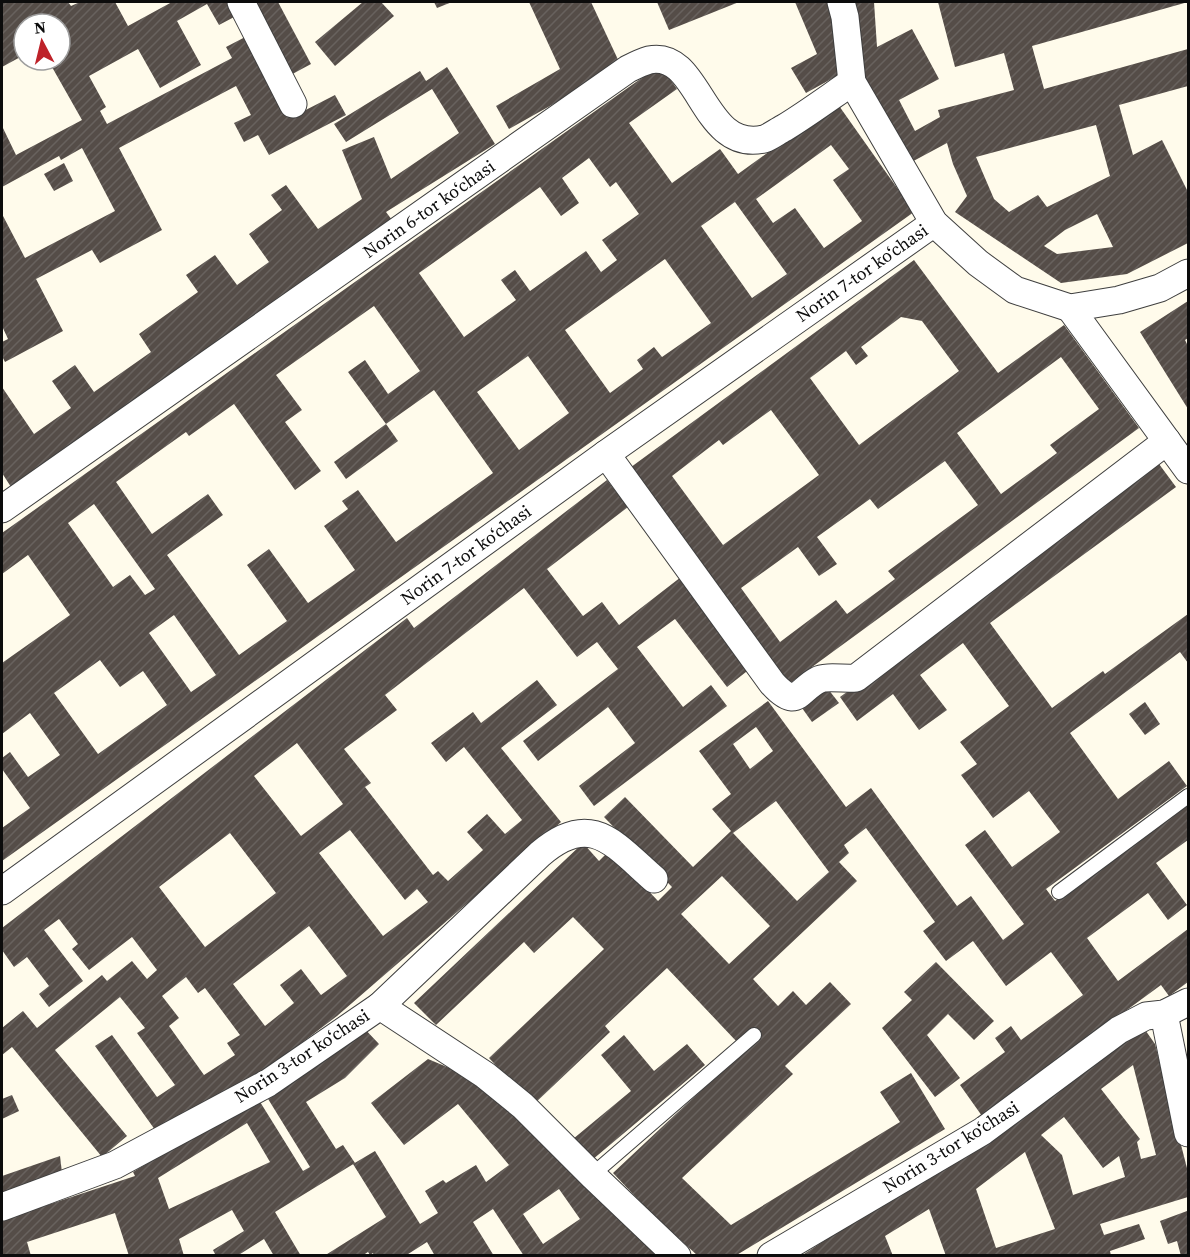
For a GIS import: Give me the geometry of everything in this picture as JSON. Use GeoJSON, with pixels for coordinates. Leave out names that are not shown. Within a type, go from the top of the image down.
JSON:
{"type":"FeatureCollection","features":[{"type":"Feature","properties":{"kind":"street"},"geometry":{"type":"LineString","coordinates":[[241,2],[293,104]]}},
{"type":"Feature","properties":{"kind":"street"},"geometry":{"type":"LineString","coordinates":[[841,2],[845,17],[852,82],[934,223],[978,263],[1015,290],[1070,308],[1119,300],[1160,288],[1188,273]]}},
{"type":"Feature","properties":{"kind":"street","name":"Norin 6-tor koʻchasi"},"geometry":{"type":"LineString","coordinates":[[2,509],[628,69],[649,60],[663,60],[682,70],[714,120],[732,135],[747,140],[765,139],[852,82]]}},
{"type":"Feature","properties":{"kind":"street","name":"Norin 7-tor koʻchasi"},"geometry":{"type":"LineString","coordinates":[[2,891],[606,454],[934,223]]}},
{"type":"Feature","properties":{"kind":"street"},"geometry":{"type":"LineString","coordinates":[[1070,308],[1188,470]]}},
{"type":"Feature","properties":{"kind":"street"},"geometry":{"type":"LineString","coordinates":[[606,454],[772,683],[782,693],[792,697],[801,695],[818,680],[829,677],[841,680],[856,678],[1167,441]]}},
{"type":"Feature","properties":{"kind":"street"},"geometry":{"type":"LineString","coordinates":[[380,1006],[540,854],[564,837],[588,833],[607,838],[654,879]]}},
{"type":"Feature","properties":{"kind":"street","name":"Norin 3-tor koʻchasi"},"geometry":{"type":"LineString","coordinates":[[771,1256],[982,1131],[1119,1030],[1146,1016],[1164,1014],[1188,1002]]}},
{"type":"Feature","properties":{"kind":"street","name":"Norin 3-tor koʻchasi"},"geometry":{"type":"LineString","coordinates":[[2,1208],[115,1166],[268,1083],[380,1006],[485,1075],[524,1106],[677,1256]]}},
{"type":"Feature","properties":{"kind":"street"},"geometry":{"type":"LineString","coordinates":[[1164,1014],[1188,1133]]}},
{"type":"Feature","properties":{"kind":"lane"},"geometry":{"type":"LineString","coordinates":[[1059,892],[1188,796]]}},
{"type":"Feature","properties":{"kind":"lane"},"geometry":{"type":"LineString","coordinates":[[592,1175],[754,1035]]}},
{"type":"Feature","properties":{"kind":"building"},"geometry":{"type":"Polygon","coordinates":[[[2,2],[68,2],[71,6],[80,2],[115,2],[128,26],[172,2],[228,2],[236,16],[219,25],[207,4],[177,21],[201,65],[160,88],[138,49],[89,76],[106,107],[100,111],[107,124],[232,58],[226,47],[249,35],[292,117],[335,95],[346,115],[269,155],[258,135],[244,142],[234,123],[251,115],[236,86],[119,148],[162,230],[100,263],[92,250],[36,279],[63,331],[5,362],[2,356],[2,342],[8,339],[2,326],[2,214],[25,258],[115,211],[82,148],[61,160],[59,156],[2,187],[2,126],[16,155],[82,120],[55,72],[72,72],[72,12],[12,12],[12,62],[2,67],[2,2]]]}},
{"type":"Feature","properties":{"kind":"building"},"geometry":{"type":"Polygon","coordinates":[[[246,2],[278,2],[311,64],[285,78],[246,2]]]}},
{"type":"Feature","properties":{"kind":"building"},"geometry":{"type":"Polygon","coordinates":[[[363,2],[381,2],[394,16],[335,66],[315,42],[363,2]]]}},
{"type":"Feature","properties":{"kind":"building"},"geometry":{"type":"Polygon","coordinates":[[[434,2],[452,2],[437,8],[434,2]]]}},
{"type":"Feature","properties":{"kind":"building"},"geometry":{"type":"Polygon","coordinates":[[[529,2],[591,2],[621,66],[509,129],[496,106],[560,69],[529,2]]]}},
{"type":"Feature","properties":{"kind":"building"},"geometry":{"type":"Polygon","coordinates":[[[657,2],[739,2],[669,30],[657,2]]]}},
{"type":"Feature","properties":{"kind":"building"},"geometry":{"type":"Polygon","coordinates":[[[795,2],[827,2],[844,44],[844,72],[806,93],[791,68],[817,54],[795,2]]]}},
{"type":"Feature","properties":{"kind":"building"},"geometry":{"type":"Polygon","coordinates":[[[849,2],[874,2],[877,47],[912,29],[939,79],[899,100],[915,131],[940,117],[938,110],[1014,90],[1004,53],[955,67],[938,2],[1188,2],[1032,46],[1044,89],[1188,49],[1188,86],[1119,105],[1133,155],[1162,140],[1188,192],[1188,243],[1127,274],[1061,283],[955,212],[967,196],[953,164],[947,143],[906,165],[853,60],[849,2]],[[1096,125],[976,157],[994,199],[1009,212],[1038,195],[1047,207],[1110,176],[1096,125]],[[1097,214],[1065,230],[1044,246],[1057,254],[1113,247],[1097,214]]]}},
{"type":"Feature","properties":{"kind":"building"},"geometry":{"type":"Polygon","coordinates":[[[660,65],[677,89],[629,123],[672,183],[720,149],[738,174],[837,103],[914,212],[2,861],[2,828],[30,808],[2,769],[2,758],[10,752],[28,777],[60,755],[30,713],[2,734],[2,663],[70,615],[28,555],[2,574],[2,533],[660,65]],[[831,145],[756,199],[773,223],[795,208],[824,248],[862,221],[833,180],[849,169],[831,145]],[[589,158],[562,178],[579,203],[561,216],[540,187],[419,273],[464,337],[516,300],[501,280],[515,270],[530,291],[586,251],[601,272],[617,260],[602,240],[639,214],[616,182],[610,187],[589,158]],[[735,202],[701,226],[752,298],[787,274],[735,202]],[[665,259],[565,330],[610,393],[643,369],[637,360],[654,347],[662,357],[711,323],[665,259]],[[374,306],[276,375],[302,410],[285,422],[321,471],[295,490],[234,404],[189,436],[186,432],[116,482],[152,534],[208,494],[223,515],[167,555],[239,655],[287,621],[247,565],[269,549],[308,603],[355,570],[324,526],[348,509],[342,501],[358,490],[396,542],[493,473],[434,390],[386,424],[348,372],[365,360],[388,394],[420,371],[374,306]],[[528,356],[477,392],[519,450],[569,413],[528,356]],[[94,504],[68,523],[113,587],[130,575],[145,595],[155,589],[94,504]],[[174,615],[149,633],[191,692],[216,675],[174,615]],[[100,660],[54,693],[98,754],[167,705],[143,671],[120,687],[100,660]]]}},
{"type":"Feature","properties":{"kind":"building"},"geometry":{"type":"Polygon","coordinates":[[[447,67],[495,144],[386,212],[392,220],[11,487],[2,473],[2,387],[34,434],[71,408],[52,381],[75,365],[94,392],[151,352],[139,334],[198,292],[186,275],[215,255],[237,285],[269,262],[249,234],[282,210],[271,195],[286,185],[318,229],[362,199],[342,150],[374,137],[391,179],[459,133],[432,89],[346,142],[334,124],[420,71],[426,81],[447,67]]]}},
{"type":"Feature","properties":{"kind":"building"},"geometry":{"type":"Polygon","coordinates":[[[64,163],[73,181],[54,191],[44,174],[64,163]]]}},
{"type":"Feature","properties":{"kind":"building"},"geometry":{"type":"Polygon","coordinates":[[[914,260],[998,373],[1064,325],[1139,428],[786,686],[627,470],[914,260]],[[901,317],[861,347],[868,356],[856,365],[846,351],[810,378],[859,445],[959,371],[922,321],[901,317]],[[1061,357],[957,433],[1001,494],[1057,453],[1050,445],[1099,409],[1061,357]],[[771,410],[723,445],[719,440],[672,476],[723,545],[819,475],[771,410]],[[945,461],[878,509],[870,499],[817,537],[837,564],[819,576],[798,547],[741,588],[780,642],[836,600],[847,614],[895,579],[888,571],[978,505],[945,461]]]}},
{"type":"Feature","properties":{"kind":"building"},"geometry":{"type":"Polygon","coordinates":[[[1188,301],[1188,338],[1185,340],[1188,346],[1188,409],[1140,332],[1188,301]]]}},
{"type":"Feature","properties":{"kind":"building"},"geometry":{"type":"Polygon","coordinates":[[[386,424],[398,441],[346,479],[334,462],[386,424]]]}},
{"type":"Feature","properties":{"kind":"building"},"geometry":{"type":"Polygon","coordinates":[[[1159,464],[1176,487],[990,623],[1052,708],[1103,671],[1105,674],[1188,614],[1188,663],[1180,652],[1070,733],[1118,799],[1169,761],[1187,786],[1046,889],[1055,901],[1188,803],[1188,840],[1156,863],[1187,905],[1168,920],[1148,893],[1087,938],[1118,981],[1188,929],[1188,982],[1169,996],[1161,985],[982,1116],[960,1085],[1005,1052],[995,1038],[1011,1026],[1021,1040],[1083,995],[1051,952],[1006,986],[973,941],[946,961],[923,931],[935,922],[866,828],[844,845],[849,853],[839,862],[857,881],[753,979],[778,1006],[793,991],[806,1005],[830,982],[851,1004],[785,1066],[793,1074],[682,1178],[731,1225],[900,1122],[880,1092],[911,1073],[945,1129],[735,1256],[698,1256],[648,1210],[613,1173],[758,1037],[751,1029],[737,1042],[667,968],[605,1026],[610,1032],[533,1105],[489,1058],[604,949],[573,917],[534,953],[524,942],[436,1025],[414,1003],[583,843],[599,861],[610,850],[658,901],[672,887],[604,817],[625,797],[693,867],[731,831],[712,809],[731,794],[699,751],[768,701],[846,807],[871,788],[957,906],[971,896],[1003,940],[1024,924],[965,845],[985,830],[1012,867],[1060,832],[1029,791],[993,818],[961,775],[977,764],[960,742],[1009,706],[963,643],[920,675],[947,710],[919,730],[893,694],[857,721],[840,697],[1159,464]],[[756,727],[733,744],[750,769],[773,751],[756,727]],[[776,801],[733,833],[797,901],[829,872],[776,801]],[[722,876],[681,914],[729,964],[770,926],[722,876]]]}},
{"type":"Feature","properties":{"kind":"building"},"geometry":{"type":"Polygon","coordinates":[[[607,480],[628,507],[547,569],[583,616],[602,602],[619,625],[681,577],[751,668],[727,687],[675,619],[637,647],[683,707],[711,685],[727,706],[594,806],[579,786],[635,743],[608,707],[538,761],[523,741],[618,669],[597,642],[577,657],[524,588],[385,695],[397,710],[344,749],[371,783],[365,787],[433,875],[438,871],[448,881],[483,850],[467,832],[487,814],[505,834],[522,820],[464,747],[446,762],[431,743],[473,712],[481,723],[537,680],[557,705],[501,748],[561,822],[337,1016],[266,1070],[158,1134],[95,1046],[112,1035],[157,1097],[175,1085],[137,1033],[145,1028],[120,997],[55,1050],[127,1136],[102,1157],[12,1047],[2,1055],[2,1028],[23,1011],[37,1028],[102,975],[107,981],[132,961],[147,979],[157,970],[132,937],[89,970],[72,949],[78,944],[59,919],[44,930],[83,981],[49,1007],[39,994],[49,986],[27,957],[14,967],[2,950],[2,928],[407,618],[414,628],[607,480]],[[297,743],[254,776],[301,836],[343,804],[297,743]],[[350,830],[319,853],[383,936],[428,902],[417,889],[405,900],[350,830]],[[230,833],[159,887],[205,947],[276,893],[230,833]],[[309,926],[233,984],[265,1026],[294,1003],[280,985],[301,969],[321,995],[347,976],[309,926]],[[186,977],[162,996],[179,1018],[169,1026],[204,1075],[235,1055],[227,1043],[240,1035],[205,988],[198,993],[186,977]]]}},
{"type":"Feature","properties":{"kind":"building"},"geometry":{"type":"Polygon","coordinates":[[[828,689],[839,703],[812,722],[802,708],[828,689]]]}},
{"type":"Feature","properties":{"kind":"building"},"geometry":{"type":"Polygon","coordinates":[[[1145,702],[1160,724],[1145,735],[1129,714],[1145,702]]]}},
{"type":"Feature","properties":{"kind":"building"},"geometry":{"type":"Polygon","coordinates":[[[936,962],[994,1021],[974,1040],[948,1014],[927,1035],[960,1078],[935,1097],[882,1028],[912,1000],[904,992],[936,962]]]}},
{"type":"Feature","properties":{"kind":"building"},"geometry":{"type":"Polygon","coordinates":[[[1141,1024],[1155,1044],[1188,1172],[1188,1197],[1100,1224],[1104,1235],[1139,1224],[1145,1239],[1110,1251],[1111,1256],[946,1256],[929,1209],[885,1236],[893,1256],[864,1256],[863,1254],[860,1256],[801,1256],[1141,1024]],[[1133,1065],[1101,1089],[1140,1139],[1137,1142],[1141,1159],[1156,1155],[1133,1065]],[[1064,1117],[1041,1135],[1062,1155],[1073,1195],[1125,1177],[1119,1156],[1103,1168],[1064,1117]],[[1025,1152],[976,1189],[996,1248],[1055,1229],[1025,1152]]]}},
{"type":"Feature","properties":{"kind":"building"},"geometry":{"type":"Polygon","coordinates":[[[361,1025],[379,1044],[345,1078],[306,1102],[336,1149],[343,1145],[355,1163],[275,1212],[301,1256],[274,1256],[264,1239],[237,1256],[216,1256],[213,1250],[244,1231],[232,1210],[179,1239],[184,1256],[129,1256],[115,1213],[27,1242],[31,1256],[2,1256],[2,1220],[135,1176],[133,1172],[257,1097],[303,1171],[310,1167],[265,1094],[361,1025]],[[247,1123],[158,1178],[169,1209],[270,1162],[247,1123]]]}},
{"type":"Feature","properties":{"kind":"building"},"geometry":{"type":"Polygon","coordinates":[[[624,1035],[654,1071],[687,1044],[705,1065],[592,1160],[573,1139],[631,1091],[601,1055],[624,1035]]]}},
{"type":"Feature","properties":{"kind":"building"},"geometry":{"type":"Polygon","coordinates":[[[428,1059],[459,1072],[545,1140],[657,1256],[524,1256],[493,1209],[473,1222],[494,1256],[435,1256],[427,1242],[405,1256],[374,1256],[373,1253],[370,1255],[368,1252],[362,1256],[324,1256],[386,1217],[353,1164],[375,1151],[420,1224],[438,1213],[425,1191],[443,1180],[446,1183],[476,1165],[486,1182],[509,1165],[458,1104],[404,1145],[371,1103],[428,1059]],[[559,1189],[523,1214],[543,1244],[580,1219],[559,1189]]]}},
{"type":"Feature","properties":{"kind":"building"},"geometry":{"type":"Polygon","coordinates":[[[12,1095],[19,1111],[2,1119],[2,1099],[12,1095]]]}},
{"type":"Feature","properties":{"kind":"building"},"geometry":{"type":"Polygon","coordinates":[[[60,1156],[62,1173],[2,1195],[2,1176],[60,1156]]]}},
{"type":"Feature","properties":{"kind":"building"},"geometry":{"type":"Polygon","coordinates":[[[1187,1211],[1188,1256],[1181,1256],[1177,1241],[1168,1244],[1160,1221],[1187,1211]]]}}]}
